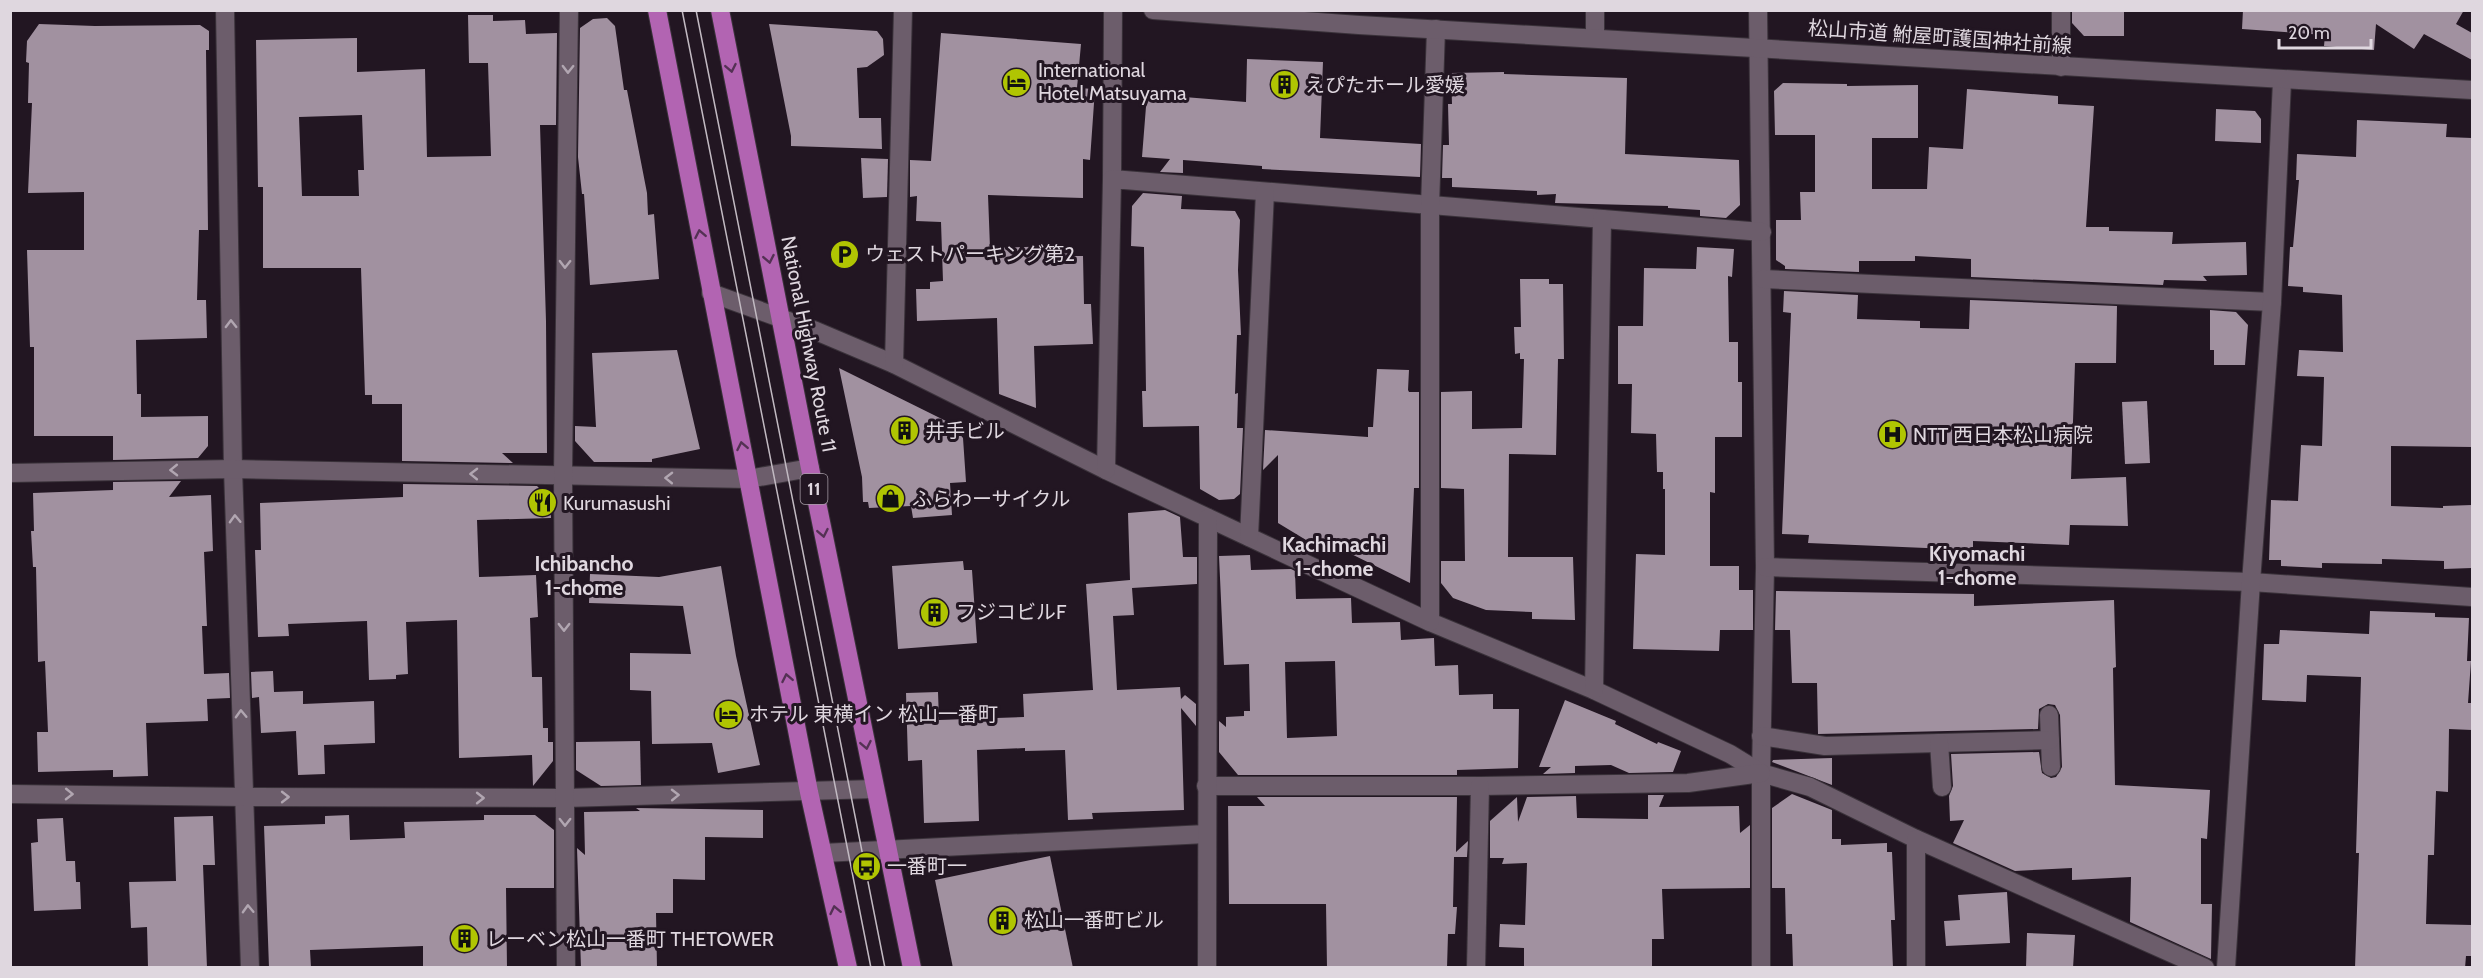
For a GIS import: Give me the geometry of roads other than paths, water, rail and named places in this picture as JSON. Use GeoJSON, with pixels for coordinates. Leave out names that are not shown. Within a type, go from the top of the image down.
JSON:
{"type":"FeatureCollection","features":[{"type":"Feature","properties":{"kind":"highway"},"geometry":{"type":"LineString","coordinates":[[657,10],[809,792],[848,968]]}},
{"type":"Feature","properties":{"kind":"highway","name":"National Highway Route 11"},"geometry":{"type":"LineString","coordinates":[[720,10],[912,968]]}},
{"type":"Feature","properties":{"kind":"street"},"geometry":{"type":"LineString","coordinates":[[225,10],[233,469],[250,968]]}},
{"type":"Feature","properties":{"kind":"street"},"geometry":{"type":"LineString","coordinates":[[566,968],[563,475],[568,10]]}},
{"type":"Feature","properties":{"kind":"street"},"geometry":{"type":"LineString","coordinates":[[894,364],[903,10]]}},
{"type":"Feature","properties":{"kind":"street"},"geometry":{"type":"LineString","coordinates":[[1106,470],[1113,179],[1113,10]]}},
{"type":"Feature","properties":{"kind":"street","name":"松山市道 鮒屋町護国神社前線"},"geometry":{"type":"LineString","coordinates":[[1153,10],[1359,18],[1436,29],[2061,68],[2472,90]]}},
{"type":"Feature","properties":{"kind":"street"},"geometry":{"type":"LineString","coordinates":[[1595,10],[1595,38]]}},
{"type":"Feature","properties":{"kind":"street"},"geometry":{"type":"LineString","coordinates":[[1758,10],[1765,567],[1761,736],[1761,968]]}},
{"type":"Feature","properties":{"kind":"street"},"geometry":{"type":"LineString","coordinates":[[2061,10],[2061,68]]}},
{"type":"Feature","properties":{"kind":"street"},"geometry":{"type":"LineString","coordinates":[[1430,622],[1430,206],[1436,29]]}},
{"type":"Feature","properties":{"kind":"street"},"geometry":{"type":"LineString","coordinates":[[2226,968],[2272,302],[2282,81]]}},
{"type":"Feature","properties":{"kind":"street"},"geometry":{"type":"LineString","coordinates":[[1113,179],[1762,232]]}},
{"type":"Feature","properties":{"kind":"street"},"geometry":{"type":"LineString","coordinates":[[1249,537],[1265,192]]}},
{"type":"Feature","properties":{"kind":"street"},"geometry":{"type":"LineString","coordinates":[[1594,690],[1602,219]]}},
{"type":"Feature","properties":{"kind":"street"},"geometry":{"type":"LineString","coordinates":[[1763,279],[2272,302]]}},
{"type":"Feature","properties":{"kind":"street"},"geometry":{"type":"LineString","coordinates":[[711,293],[816,331],[894,364],[1106,470],[1430,622],[1594,690],[1731,754],[1761,773],[1810,787],[1916,839],[2205,968]]}},
{"type":"Feature","properties":{"kind":"street"},"geometry":{"type":"LineString","coordinates":[[10,473],[233,469],[748,479],[810,468]]}},
{"type":"Feature","properties":{"kind":"street"},"geometry":{"type":"LineString","coordinates":[[1207,968],[1208,518]]}},
{"type":"Feature","properties":{"kind":"street"},"geometry":{"type":"LineString","coordinates":[[1765,567],[2251,582],[2472,597]]}},
{"type":"Feature","properties":{"kind":"street"},"geometry":{"type":"LineString","coordinates":[[2049,715],[2050,767]]}},
{"type":"Feature","properties":{"kind":"street"},"geometry":{"type":"LineString","coordinates":[[1761,736],[1824,746],[2050,740]]}},
{"type":"Feature","properties":{"kind":"street"},"geometry":{"type":"LineString","coordinates":[[1939,743],[1942,787]]}},
{"type":"Feature","properties":{"kind":"street"},"geometry":{"type":"LineString","coordinates":[[1206,786],[1688,783],[1761,773]]}},
{"type":"Feature","properties":{"kind":"street"},"geometry":{"type":"LineString","coordinates":[[1476,968],[1480,786]]}},
{"type":"Feature","properties":{"kind":"street"},"geometry":{"type":"LineString","coordinates":[[10,794],[565,798],[875,789]]}},
{"type":"Feature","properties":{"kind":"street"},"geometry":{"type":"LineString","coordinates":[[823,853],[1206,834]]}},
{"type":"Feature","properties":{"kind":"street"},"geometry":{"type":"LineString","coordinates":[[1916,839],[1916,968]]}},
{"type":"Feature","properties":{"kind":"tram line"},"geometry":{"type":"LineString","coordinates":[[682,10],[871,968]]}},
{"type":"Feature","properties":{"kind":"tram line"},"geometry":{"type":"LineString","coordinates":[[696,10],[885,968]]}},
{"type":"Feature","properties":{"kind":"place","name":"International Hotel Matsuyama"},"geometry":{"type":"Point","coordinates":[1017,82]}},
{"type":"Feature","properties":{"kind":"place","name":"えぴたホール愛媛"},"geometry":{"type":"Point","coordinates":[1284,85]}},
{"type":"Feature","properties":{"kind":"place","name":"ウェストパーキング第2"},"geometry":{"type":"Point","coordinates":[844,254]}},
{"type":"Feature","properties":{"kind":"place","name":"井手ビル"},"geometry":{"type":"Point","coordinates":[904,431]}},
{"type":"Feature","properties":{"kind":"place","name":"NTT 西日本松山病院"},"geometry":{"type":"Point","coordinates":[1892,435]}},
{"type":"Feature","properties":{"kind":"place","name":"ふらわーサイクル"},"geometry":{"type":"Point","coordinates":[891,499]}},
{"type":"Feature","properties":{"kind":"place","name":"Kurumasushi"},"geometry":{"type":"Point","coordinates":[542,503]}},
{"type":"Feature","properties":{"kind":"place","name":"フジコビルF"},"geometry":{"type":"Point","coordinates":[935,612]}},
{"type":"Feature","properties":{"kind":"place","name":"ホテル 東横イン 松山一番町"},"geometry":{"type":"Point","coordinates":[728,714]}},
{"type":"Feature","properties":{"kind":"place","name":"一番町一"},"geometry":{"type":"Point","coordinates":[866,866]}},
{"type":"Feature","properties":{"kind":"place","name":"松山一番町ビル"},"geometry":{"type":"Point","coordinates":[1003,920]}},
{"type":"Feature","properties":{"kind":"place","name":"レーベン松山一番町 THETOWER"},"geometry":{"type":"Point","coordinates":[465,939]}},
{"type":"Feature","properties":{"kind":"district","name":"Kachimachi 1-chome"},"geometry":{"type":"Point","coordinates":[1334,556]}},
{"type":"Feature","properties":{"kind":"district","name":"Kiyomachi 1-chome"},"geometry":{"type":"Point","coordinates":[1977,565]}},
{"type":"Feature","properties":{"kind":"district","name":"Ichibancho 1-chome"},"geometry":{"type":"Point","coordinates":[584,575]}}]}
